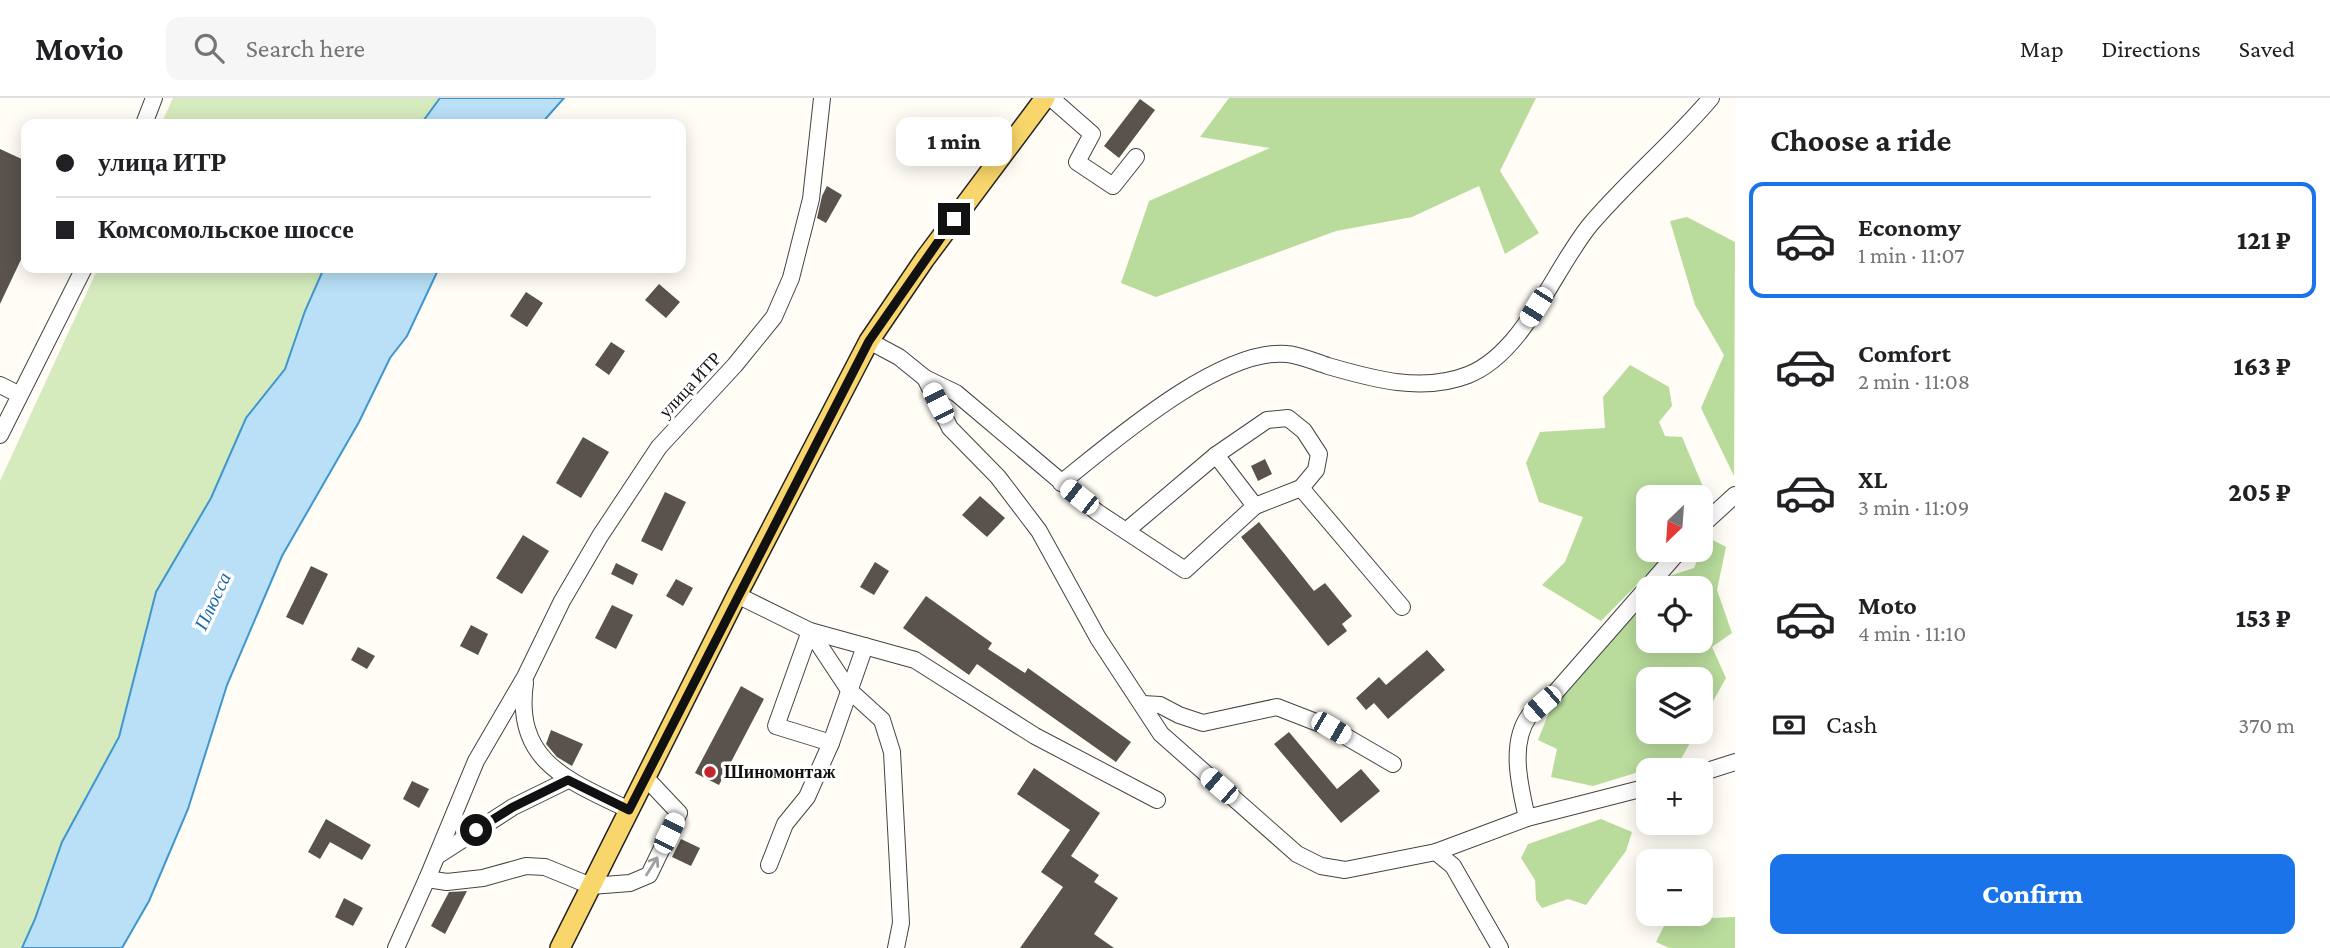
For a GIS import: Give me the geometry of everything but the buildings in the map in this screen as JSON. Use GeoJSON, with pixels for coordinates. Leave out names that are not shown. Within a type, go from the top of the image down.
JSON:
{"type":"FeatureCollection","features":[{"type":"Feature","properties":{"kind":"main road"},"geometry":{"type":"LineString","coordinates":[[560,948],[737,595],[869,341],[923,260],[1045,98]]}},
{"type":"Feature","properties":{"kind":"street"},"geometry":{"type":"LineString","coordinates":[[146,119],[154,98]]}},
{"type":"Feature","properties":{"kind":"street","name":"улица ИТР"},"geometry":{"type":"LineString","coordinates":[[396,948],[475,761],[525,677],[581,568],[659,447],[735,365],[774,317],[791,278],[811,199],[822,98]]}},
{"type":"Feature","properties":{"kind":"street"},"geometry":{"type":"LineString","coordinates":[[1051,98],[1092,134],[1077,162],[1113,186],[1136,157]]}},
{"type":"Feature","properties":{"kind":"street"},"geometry":{"type":"LineString","coordinates":[[1061,483],[1159,404],[1223,370],[1258,357],[1287,354],[1362,376],[1403,384],[1438,382],[1468,375],[1492,361],[1523,328],[1588,227],[1711,98]]}},
{"type":"Feature","properties":{"kind":"street"},"geometry":{"type":"LineString","coordinates":[[0,435],[81,273]]}},
{"type":"Feature","properties":{"kind":"street"},"geometry":{"type":"LineString","coordinates":[[869,341],[899,357],[925,378],[956,393],[1061,483],[1126,531],[1185,570],[1255,506],[1301,488],[1315,470],[1319,454],[1304,431],[1288,418],[1267,420],[1216,455],[1126,531]]}},
{"type":"Feature","properties":{"kind":"street"},"geometry":{"type":"LineString","coordinates":[[925,378],[950,428],[998,477],[1039,531],[1098,638],[1161,734],[1297,854],[1321,866],[1345,870],[1436,852],[1527,818],[1636,790]]}},
{"type":"Feature","properties":{"kind":"street"},"geometry":{"type":"LineString","coordinates":[[0,385],[19,394]]}},
{"type":"Feature","properties":{"kind":"street"},"geometry":{"type":"LineString","coordinates":[[1216,455],[1255,506]]}},
{"type":"Feature","properties":{"kind":"street"},"geometry":{"type":"LineString","coordinates":[[1301,488],[1402,607]]}},
{"type":"Feature","properties":{"kind":"street"},"geometry":{"type":"LineString","coordinates":[[1713,515],[1735,495]]}},
{"type":"Feature","properties":{"kind":"street"},"geometry":{"type":"LineString","coordinates":[[1527,818],[1519,777],[1518,753],[1522,727],[1530,714],[1554,694],[1670,562]]}},
{"type":"Feature","properties":{"kind":"street"},"geometry":{"type":"LineString","coordinates":[[737,595],[810,631],[915,660],[1035,736],[1157,800]]}},
{"type":"Feature","properties":{"kind":"street"},"geometry":{"type":"LineString","coordinates":[[810,631],[849,690],[882,720],[892,752],[901,923],[896,948]]}},
{"type":"Feature","properties":{"kind":"street"},"geometry":{"type":"LineString","coordinates":[[810,631],[776,726],[831,743]]}},
{"type":"Feature","properties":{"kind":"street"},"geometry":{"type":"LineString","coordinates":[[769,865],[785,824],[807,797],[831,743],[864,646]]}},
{"type":"Feature","properties":{"kind":"street","name":"улица ИТР"},"geometry":{"type":"LineString","coordinates":[[525,677],[522,704],[526,731],[537,752],[550,767],[570,781],[629,810]]}},
{"type":"Feature","properties":{"kind":"street"},"geometry":{"type":"LineString","coordinates":[[1143,704],[1160,705],[1203,723],[1277,707],[1331,728],[1393,764]]}},
{"type":"Feature","properties":{"kind":"street"},"geometry":{"type":"LineString","coordinates":[[1713,769],[1735,762]]}},
{"type":"Feature","properties":{"kind":"street"},"geometry":{"type":"LineString","coordinates":[[427,879],[447,882],[483,878],[526,866],[545,867],[591,886],[630,883],[649,875],[679,813],[645,778]]}},
{"type":"Feature","properties":{"kind":"street"},"geometry":{"type":"LineString","coordinates":[[437,856],[513,807],[570,781]]}},
{"type":"Feature","properties":{"kind":"street"},"geometry":{"type":"LineString","coordinates":[[1436,852],[1453,866],[1466,885],[1500,948]]}},
{"type":"Feature","properties":{"kind":"green space"},"geometry":{"type":"Polygon","coordinates":[[[173,98],[440,98],[425,119],[163,119],[173,98]]]}},
{"type":"Feature","properties":{"kind":"green space"},"geometry":{"type":"Polygon","coordinates":[[[1229,98],[1536,98],[1500,171],[1539,233],[1505,254],[1479,186],[1412,217],[1336,231],[1156,297],[1121,283],[1149,201],[1270,148],[1200,137],[1229,98]]]}},
{"type":"Feature","properties":{"kind":"green space"},"geometry":{"type":"Polygon","coordinates":[[[1687,217],[1735,242],[1734,476],[1701,408],[1724,355],[1695,305],[1670,221],[1687,217]]]}},
{"type":"Feature","properties":{"kind":"green space"},"geometry":{"type":"Polygon","coordinates":[[[96,273],[322,273],[285,369],[246,418],[211,498],[156,592],[119,737],[62,842],[22,948],[0,948],[0,481],[96,273]]]}},
{"type":"Feature","properties":{"kind":"green space"},"geometry":{"type":"Polygon","coordinates":[[[1630,365],[1669,387],[1672,406],[1659,422],[1665,436],[1682,437],[1702,485],[1636,485],[1636,562],[1659,562],[1645,576],[1636,576],[1636,586],[1601,621],[1542,585],[1565,562],[1583,517],[1539,502],[1526,463],[1540,432],[1605,428],[1603,397],[1630,365]]]}},
{"type":"Feature","properties":{"kind":"green space"},"geometry":{"type":"Polygon","coordinates":[[[1713,540],[1726,547],[1717,590],[1732,633],[1713,646],[1713,576],[1669,576],[1694,568],[1697,562],[1713,562],[1713,540]]]}},
{"type":"Feature","properties":{"kind":"green space"},"geometry":{"type":"Polygon","coordinates":[[[1636,611],[1636,653],[1713,653],[1713,649],[1726,678],[1713,701],[1713,667],[1636,667],[1636,744],[1689,744],[1682,758],[1636,758],[1636,773],[1593,786],[1551,777],[1557,749],[1538,740],[1554,700],[1636,611]]]}},
{"type":"Feature","properties":{"kind":"green space"},"geometry":{"type":"Polygon","coordinates":[[[1601,819],[1632,832],[1626,851],[1586,905],[1568,899],[1542,908],[1536,900],[1535,880],[1521,858],[1528,844],[1601,819]]]}},
{"type":"Feature","properties":{"kind":"green space"},"geometry":{"type":"Polygon","coordinates":[[[1735,917],[1735,948],[1669,948],[1656,942],[1664,926],[1713,926],[1713,918],[1735,917]]]}},
{"type":"Feature","properties":{"kind":"water"},"geometry":{"type":"Polygon","coordinates":[[[440,98],[564,98],[545,119],[425,119],[440,98]]]}},
{"type":"Feature","properties":{"kind":"water","name":"Плюсса"},"geometry":{"type":"Polygon","coordinates":[[[322,273],[437,273],[407,336],[390,358],[359,422],[282,556],[227,685],[188,809],[149,901],[122,948],[22,948],[62,842],[119,737],[156,592],[211,498],[246,418],[285,369],[322,273]]]}},
{"type":"Feature","properties":{"kind":"place","name":"Шиномонтаж"},"geometry":{"type":"Point","coordinates":[710,772]}},
{"type":"Feature","properties":{"kind":"route"},"geometry":{"type":"LineString","coordinates":[[476,830],[513,807],[568,780],[629,810],[869,341],[954,219]]}}]}
